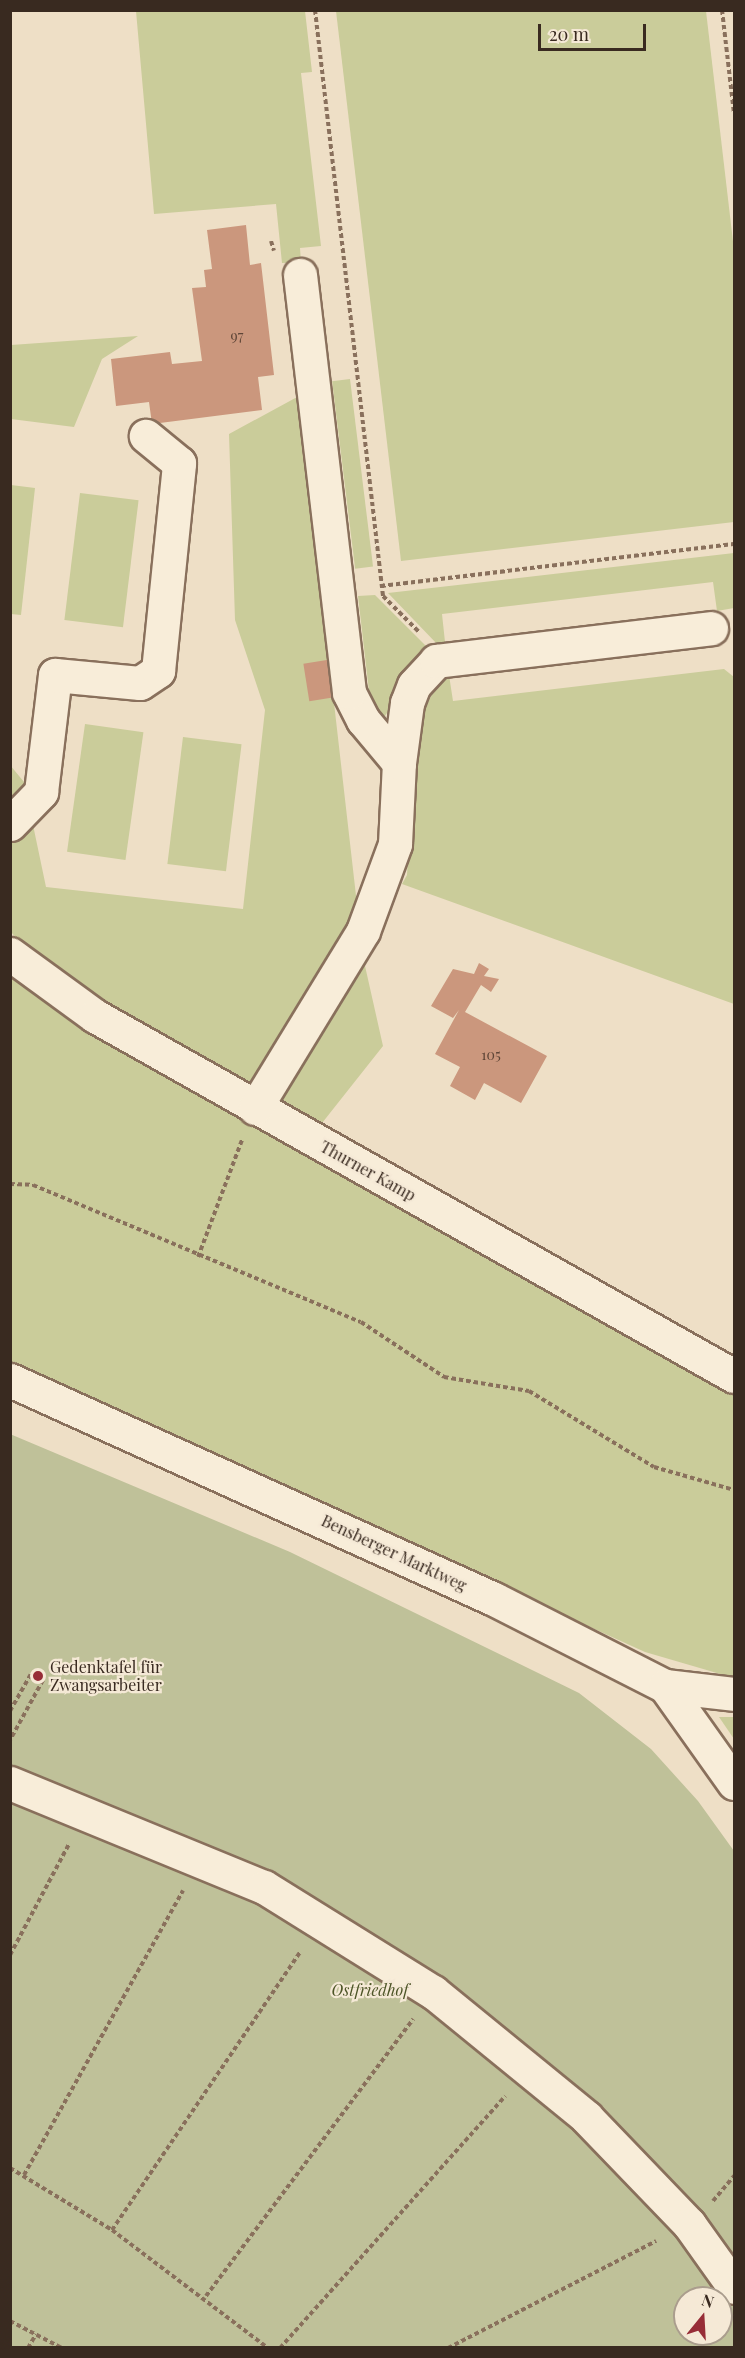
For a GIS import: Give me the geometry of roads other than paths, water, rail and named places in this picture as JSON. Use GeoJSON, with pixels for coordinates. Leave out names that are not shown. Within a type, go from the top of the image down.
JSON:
{"type":"FeatureCollection","features":[{"type":"Feature","properties":{"kind":"street"},"geometry":{"type":"LineString","coordinates":[[300,275],[349,692],[363,720],[399,763]]}},
{"type":"Feature","properties":{"kind":"street"},"geometry":{"type":"LineString","coordinates":[[10,824],[40,792],[55,675],[140,683],[158,671],[179,463],[146,436]]}},
{"type":"Feature","properties":{"kind":"street"},"geometry":{"type":"LineString","coordinates":[[255,1108],[363,931],[395,844],[399,763],[414,685],[436,661],[711,627]]}},
{"type":"Feature","properties":{"kind":"street","name":"Thurner Kamp"},"geometry":{"type":"LineString","coordinates":[[10,954],[95,1016],[735,1376]]}},
{"type":"Feature","properties":{"kind":"street","name":"Bensberger Marktweg"},"geometry":{"type":"LineString","coordinates":[[10,1380],[464,1585],[665,1686],[735,1783]]}},
{"type":"Feature","properties":{"kind":"street"},"geometry":{"type":"LineString","coordinates":[[665,1686],[735,1694]]}},
{"type":"Feature","properties":{"kind":"street"},"geometry":{"type":"LineString","coordinates":[[10,1783],[202,1858],[321,1921],[433,1992],[530,2068],[689,2224],[735,2287]]}},
{"type":"Feature","properties":{"kind":"place","name":"Gedenktafel für Zwangsarbeiter"},"geometry":{"type":"Point","coordinates":[38,1676]}},
{"type":"Feature","properties":{"kind":"park label","name":"Ostfriedhof"},"geometry":{"type":"Point","coordinates":[370,1990]}}]}
